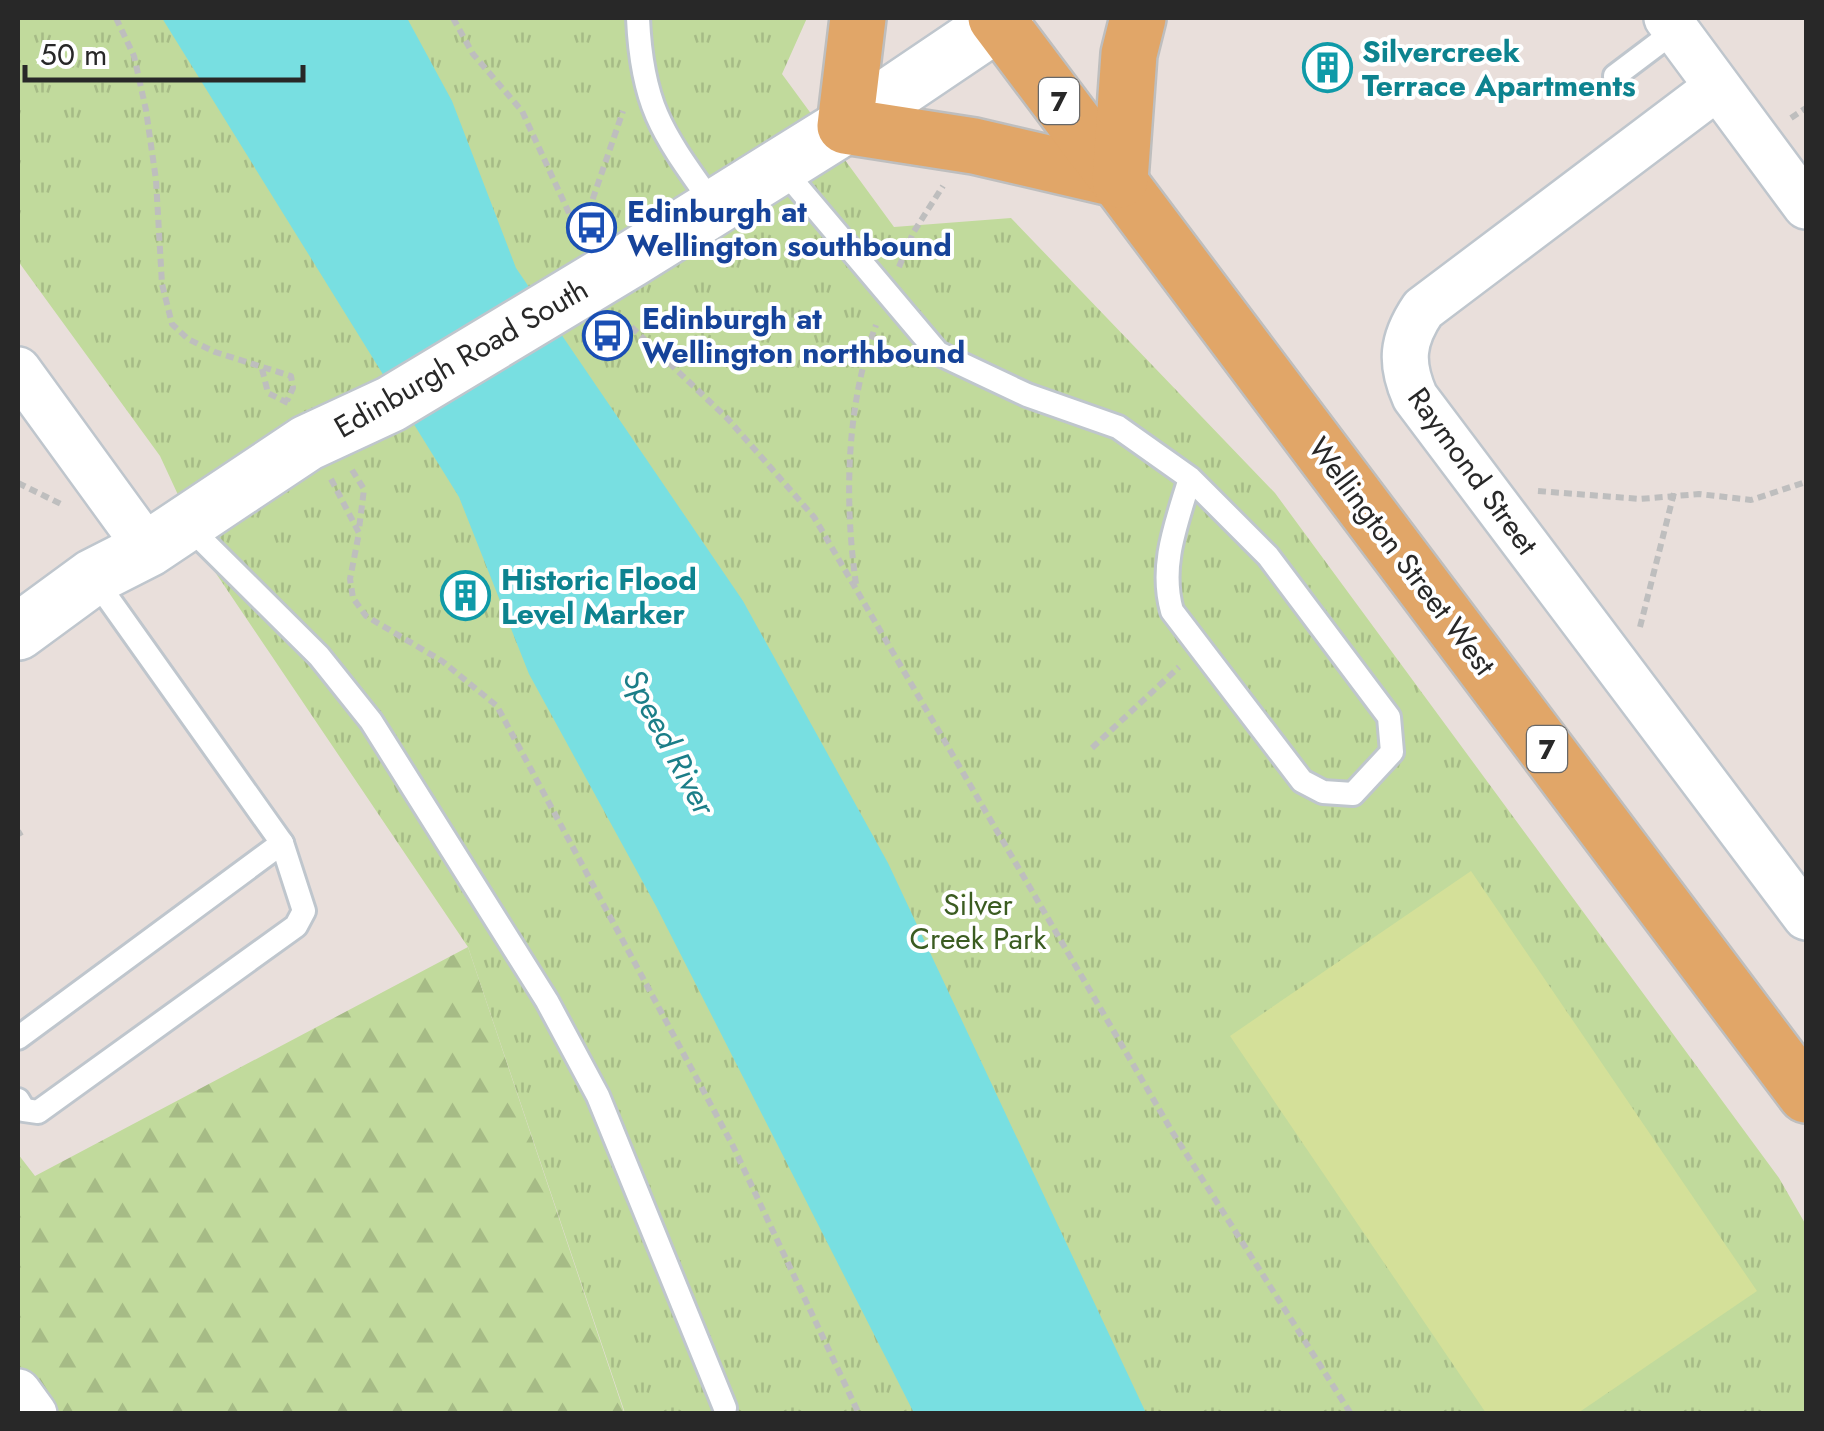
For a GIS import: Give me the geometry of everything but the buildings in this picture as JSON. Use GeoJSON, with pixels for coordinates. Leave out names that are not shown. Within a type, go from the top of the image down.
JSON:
{"type":"FeatureCollection","features":[{"type":"Feature","properties":{"kind":"main road"},"geometry":{"type":"LineString","coordinates":[[858,18],[845,126],[974,146],[1120,180],[1129,54],[1138,18]]}},
{"type":"Feature","properties":{"kind":"main road","name":"Edinburgh Road South"},"geometry":{"type":"LineString","coordinates":[[18,632],[92,577],[167,536],[316,438],[391,404],[845,126],[1000,19]]}},
{"type":"Feature","properties":{"kind":"main road","name":"Wellington Street West"},"geometry":{"type":"LineString","coordinates":[[1000,19],[1806,1095]]}},
{"type":"Feature","properties":{"kind":"street"},"geometry":{"type":"LineString","coordinates":[[1672,24],[1806,206]]}},
{"type":"Feature","properties":{"kind":"street","name":"Raymond Street"},"geometry":{"type":"LineString","coordinates":[[1716,88],[1423,309],[1404,347],[1404,373],[1415,397],[1806,917]]}},
{"type":"Feature","properties":{"kind":"street"},"geometry":{"type":"LineString","coordinates":[[18,370],[167,536]]}},
{"type":"Feature","properties":{"kind":"street"},"geometry":{"type":"LineString","coordinates":[[18,1392],[34,1414]]}},
{"type":"Feature","properties":{"kind":"lane"},"geometry":{"type":"LineString","coordinates":[[638,18],[640,71],[663,134],[715,207]]}},
{"type":"Feature","properties":{"kind":"lane"},"geometry":{"type":"LineString","coordinates":[[1615,76],[1672,24]]}},
{"type":"Feature","properties":{"kind":"lane"},"geometry":{"type":"LineString","coordinates":[[780,166],[938,353],[1027,396],[1118,427],[1190,478],[1268,556],[1388,717],[1392,752],[1353,794],[1322,792],[1302,781],[1172,611],[1165,587],[1170,547],[1190,478]]}},
{"type":"Feature","properties":{"kind":"lane"},"geometry":{"type":"LineString","coordinates":[[167,536],[319,656],[371,721],[547,1001],[598,1096],[725,1408]]}},
{"type":"Feature","properties":{"kind":"lane"},"geometry":{"type":"LineString","coordinates":[[18,1100],[30,1114],[38,1112],[296,926],[304,912],[282,843],[92,577]]}},
{"type":"Feature","properties":{"kind":"lane"},"geometry":{"type":"LineString","coordinates":[[18,1038],[282,843]]}},
{"type":"Feature","properties":{"kind":"path"},"geometry":{"type":"LineString","coordinates":[[116,18],[134,56],[146,110],[166,311],[188,339],[291,376],[358,533]]}},
{"type":"Feature","properties":{"kind":"path"},"geometry":{"type":"LineString","coordinates":[[454,18],[473,54],[522,111],[569,213],[577,247],[640,71]]}},
{"type":"Feature","properties":{"kind":"path"},"geometry":{"type":"LineString","coordinates":[[1788,120],[1806,108]]}},
{"type":"Feature","properties":{"kind":"path"},"geometry":{"type":"LineString","coordinates":[[856,586],[848,508],[858,398],[868,345],[913,233],[949,176]]}},
{"type":"Feature","properties":{"kind":"path"},"geometry":{"type":"LineString","coordinates":[[622,318],[728,419],[814,516],[1173,1134],[1350,1414]]}},
{"type":"Feature","properties":{"kind":"path"},"geometry":{"type":"LineString","coordinates":[[316,438],[364,489],[352,556],[353,598],[366,616],[457,672],[497,706],[734,1146],[859,1414]]}},
{"type":"Feature","properties":{"kind":"path"},"geometry":{"type":"LineString","coordinates":[[1482,486],[1640,499],[1674,493],[1751,500],[1806,482]]}},
{"type":"Feature","properties":{"kind":"path"},"geometry":{"type":"LineString","coordinates":[[18,484],[67,507]]}},
{"type":"Feature","properties":{"kind":"path"},"geometry":{"type":"LineString","coordinates":[[1636,643],[1674,493]]}},
{"type":"Feature","properties":{"kind":"path"},"geometry":{"type":"LineString","coordinates":[[1092,748],[1200,648]]}},
{"type":"Feature","properties":{"kind":"green space","name":"Silver Creek Park"},"geometry":{"type":"Polygon","coordinates":[[[18,18],[807,18],[782,74],[894,227],[1011,218],[1275,493],[1779,1178],[1806,1225],[1806,1413],[625,1413],[468,947],[211,566],[160,456],[18,261],[18,18]]]}},
{"type":"Feature","properties":{"kind":"green space"},"geometry":{"type":"Polygon","coordinates":[[[1471,871],[1757,1291],[1578,1413],[1486,1413],[1230,1036],[1471,871]]]}},
{"type":"Feature","properties":{"kind":"green space"},"geometry":{"type":"Polygon","coordinates":[[[468,947],[624,1412],[18,1413],[18,1154],[35,1176],[468,947]]]}},
{"type":"Feature","properties":{"kind":"water","name":"Speed River"},"geometry":{"type":"Polygon","coordinates":[[[162,18],[407,18],[452,101],[516,268],[743,601],[888,863],[1146,1413],[914,1413],[656,906],[529,674],[459,497],[162,18]]]}},
{"type":"Feature","properties":{"kind":"place","name":"Silvercreek Terrace Apartments"},"geometry":{"type":"Point","coordinates":[1327,68]}},
{"type":"Feature","properties":{"kind":"place","name":"Edinburgh at Wellington southbound"},"geometry":{"type":"Point","coordinates":[592,228]}},
{"type":"Feature","properties":{"kind":"place","name":"Edinburgh at Wellington northbound"},"geometry":{"type":"Point","coordinates":[607,335]}},
{"type":"Feature","properties":{"kind":"place","name":"Historic Flood Level Marker"},"geometry":{"type":"Point","coordinates":[466,596]}}]}
